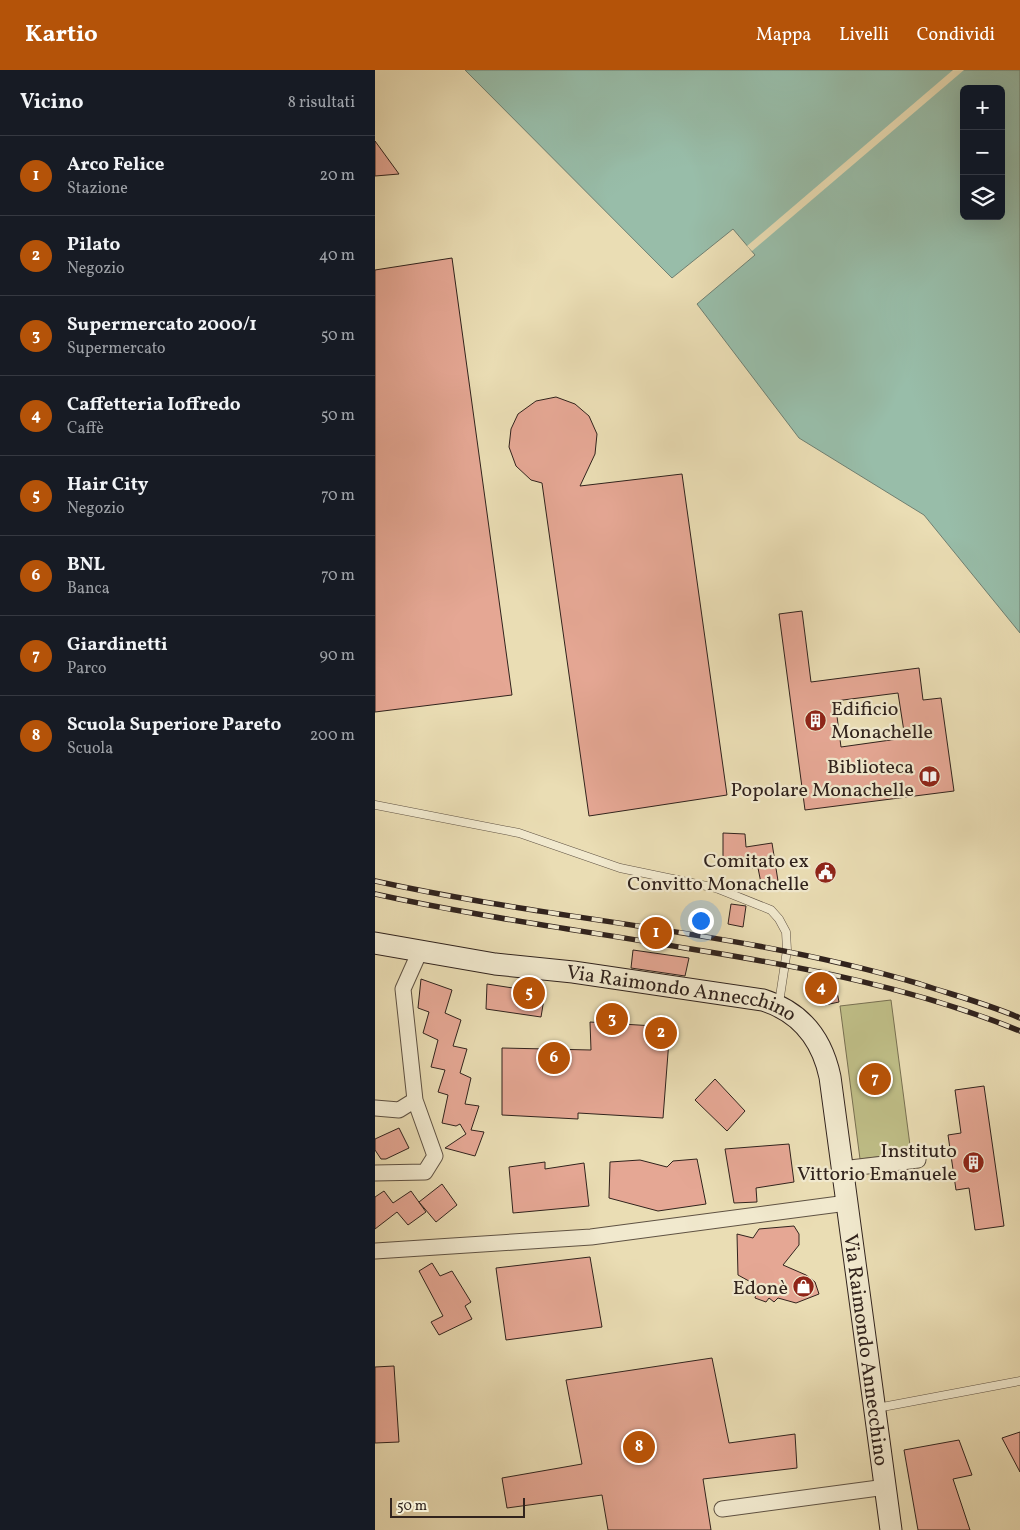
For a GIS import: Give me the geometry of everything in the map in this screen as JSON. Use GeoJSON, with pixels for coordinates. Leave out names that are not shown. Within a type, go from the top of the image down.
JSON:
{"type":"FeatureCollection","features":[{"type":"Feature","properties":{"kind":"street","name":"Via Raimondo Annecchino"},"geometry":{"type":"LineString","coordinates":[[375,942],[495,964],[573,972],[753,999],[778,1005],[809,1029],[827,1063],[891,1530]]}},
{"type":"Feature","properties":{"kind":"street"},"geometry":{"type":"LineString","coordinates":[[375,1173],[425,1172],[435,1156],[415,1100],[403,989],[420,951]]}},
{"type":"Feature","properties":{"kind":"street"},"geometry":{"type":"LineString","coordinates":[[375,1108],[399,1110],[415,1100]]}},
{"type":"Feature","properties":{"kind":"street"},"geometry":{"type":"LineString","coordinates":[[842,1169],[918,1160]]}},
{"type":"Feature","properties":{"kind":"street"},"geometry":{"type":"LineString","coordinates":[[375,1251],[591,1237],[847,1203]]}},
{"type":"Feature","properties":{"kind":"street"},"geometry":{"type":"LineString","coordinates":[[722,1509],[885,1488]]}},
{"type":"Feature","properties":{"kind":"lane"},"geometry":{"type":"LineString","coordinates":[[375,805],[519,833],[620,868],[716,888],[771,910],[779,919],[785,932],[787,950],[778,1005]]}},
{"type":"Feature","properties":{"kind":"lane"},"geometry":{"type":"LineString","coordinates":[[875,1408],[1020,1381]]}},
{"type":"Feature","properties":{"kind":"shaded area"},"geometry":{"type":"Polygon","coordinates":[[[465,70],[1020,70],[1020,633],[924,515],[799,438],[697,304],[755,255],[733,229],[672,278],[465,70]]]}},
{"type":"Feature","properties":{"kind":"shaded area"},"geometry":{"type":"Polygon","coordinates":[[[891,1000],[911,1153],[860,1159],[840,1006],[891,1000]]]}},
{"type":"Feature","properties":{"kind":"pier"},"geometry":{"type":"Polygon","coordinates":[[[953,70],[964,70],[752,251],[747,246],[953,70]]]}},
{"type":"Feature","properties":{"kind":"building"},"geometry":{"type":"Polygon","coordinates":[[[375,141],[399,174],[375,176],[375,141]]]}},
{"type":"Feature","properties":{"kind":"building"},"geometry":{"type":"Polygon","coordinates":[[[452,258],[512,695],[375,712],[375,270],[452,258]]]}},
{"type":"Feature","properties":{"kind":"building"},"geometry":{"type":"Polygon","coordinates":[[[556,397],[575,404],[589,416],[597,434],[595,454],[580,486],[682,474],[727,795],[589,816],[542,483],[531,480],[516,466],[509,447],[511,429],[518,414],[536,401],[556,397]]]}},
{"type":"Feature","properties":{"kind":"building","name":"Edificio Monachelle"},"geometry":{"type":"Polygon","coordinates":[[[802,611],[811,682],[919,668],[923,700],[941,698],[954,791],[805,810],[779,614],[802,611]],[[898,693],[835,701],[841,747],[905,738],[898,693]]]}},
{"type":"Feature","properties":{"kind":"building"},"geometry":{"type":"Polygon","coordinates":[[[723,833],[745,834],[746,847],[772,843],[778,881],[761,883],[758,868],[723,867],[723,833]]]}},
{"type":"Feature","properties":{"kind":"building"},"geometry":{"type":"Polygon","coordinates":[[[731,904],[746,906],[743,927],[728,924],[731,904]]]}},
{"type":"Feature","properties":{"kind":"building"},"geometry":{"type":"Polygon","coordinates":[[[633,950],[689,958],[685,976],[631,968],[633,950]]]}},
{"type":"Feature","properties":{"kind":"building"},"geometry":{"type":"Polygon","coordinates":[[[421,979],[452,990],[445,1013],[461,1020],[453,1046],[467,1049],[460,1073],[471,1078],[465,1104],[479,1106],[471,1130],[484,1132],[475,1156],[445,1148],[466,1134],[460,1124],[456,1126],[442,1123],[448,1095],[438,1092],[445,1070],[431,1067],[438,1040],[423,1033],[429,1012],[418,1008],[421,979]]]}},
{"type":"Feature","properties":{"kind":"building"},"geometry":{"type":"Polygon","coordinates":[[[806,980],[835,982],[839,1002],[825,1005],[822,995],[805,994],[806,980]]]}},
{"type":"Feature","properties":{"kind":"building"},"geometry":{"type":"Polygon","coordinates":[[[487,984],[545,993],[541,1017],[486,1009],[487,984]]]}},
{"type":"Feature","properties":{"kind":"building"},"geometry":{"type":"Polygon","coordinates":[[[590,1022],[670,1027],[663,1118],[578,1113],[578,1119],[502,1115],[502,1048],[591,1050],[590,1022]]]}},
{"type":"Feature","properties":{"kind":"building"},"geometry":{"type":"Polygon","coordinates":[[[715,1079],[745,1111],[727,1131],[695,1100],[715,1079]]]}},
{"type":"Feature","properties":{"kind":"building","name":"Instituto Vittorio Emanuele"},"geometry":{"type":"Polygon","coordinates":[[[984,1086],[1004,1226],[975,1230],[969,1188],[956,1190],[948,1135],[961,1133],[955,1090],[984,1086]]]}},
{"type":"Feature","properties":{"kind":"building"},"geometry":{"type":"Polygon","coordinates":[[[399,1128],[409,1148],[386,1159],[381,1159],[375,1150],[375,1139],[399,1128]]]}},
{"type":"Feature","properties":{"kind":"building"},"geometry":{"type":"Polygon","coordinates":[[[789,1144],[794,1182],[756,1188],[757,1202],[734,1203],[725,1149],[789,1144]]]}},
{"type":"Feature","properties":{"kind":"building"},"geometry":{"type":"Polygon","coordinates":[[[697,1159],[706,1204],[658,1211],[609,1198],[610,1162],[640,1160],[667,1167],[673,1161],[697,1159]]]}},
{"type":"Feature","properties":{"kind":"building"},"geometry":{"type":"Polygon","coordinates":[[[545,1162],[545,1169],[584,1163],[589,1206],[513,1213],[509,1167],[545,1162]]]}},
{"type":"Feature","properties":{"kind":"building"},"geometry":{"type":"Polygon","coordinates":[[[442,1184],[457,1205],[436,1222],[419,1202],[442,1184]]]}},
{"type":"Feature","properties":{"kind":"building"},"geometry":{"type":"Polygon","coordinates":[[[384,1191],[393,1203],[411,1191],[426,1212],[408,1225],[397,1212],[375,1229],[375,1197],[384,1191]]]}},
{"type":"Feature","properties":{"kind":"building"},"geometry":{"type":"Polygon","coordinates":[[[794,1226],[799,1234],[799,1245],[783,1265],[806,1275],[815,1282],[819,1294],[796,1303],[778,1298],[774,1302],[769,1298],[766,1302],[755,1298],[758,1286],[738,1275],[737,1234],[753,1238],[759,1229],[794,1226]]]}},
{"type":"Feature","properties":{"kind":"building"},"geometry":{"type":"Polygon","coordinates":[[[590,1257],[602,1327],[506,1340],[496,1268],[590,1257]]]}},
{"type":"Feature","properties":{"kind":"building"},"geometry":{"type":"Polygon","coordinates":[[[432,1263],[440,1276],[452,1271],[471,1302],[465,1306],[472,1319],[439,1335],[431,1322],[443,1316],[419,1271],[432,1263]]]}},
{"type":"Feature","properties":{"kind":"building"},"geometry":{"type":"Polygon","coordinates":[[[712,1358],[729,1443],[795,1434],[797,1468],[703,1479],[711,1530],[608,1530],[602,1495],[507,1508],[502,1478],[582,1464],[566,1380],[712,1358]]]}},
{"type":"Feature","properties":{"kind":"building"},"geometry":{"type":"Polygon","coordinates":[[[394,1366],[399,1442],[375,1443],[375,1367],[394,1366]]]}},
{"type":"Feature","properties":{"kind":"building"},"geometry":{"type":"Polygon","coordinates":[[[1020,1432],[1020,1472],[1002,1438],[1020,1432]]]}},
{"type":"Feature","properties":{"kind":"building"},"geometry":{"type":"Polygon","coordinates":[[[959,1440],[972,1475],[953,1479],[970,1530],[918,1530],[904,1450],[959,1440]]]}},
{"type":"Feature","properties":{"kind":"railway"},"geometry":{"type":"LineString","coordinates":[[375,881],[511,907],[785,951],[853,966],[920,984],[1020,1018]]}},
{"type":"Feature","properties":{"kind":"railway"},"geometry":{"type":"LineString","coordinates":[[375,894],[493,917],[733,956],[817,972],[899,991],[980,1016],[1020,1031]]}},
{"type":"Feature","properties":{"kind":"place","name":"Edificio Monachelle"},"geometry":{"type":"Point","coordinates":[815,720]}},
{"type":"Feature","properties":{"kind":"place","name":"Biblioteca Popolare Monachelle"},"geometry":{"type":"Point","coordinates":[930,777]}},
{"type":"Feature","properties":{"kind":"place","name":"Comitato ex Convitto Monachelle"},"geometry":{"type":"Point","coordinates":[825,872]}},
{"type":"Feature","properties":{"kind":"place","name":"Arco Felice"},"geometry":{"type":"Point","coordinates":[656,933]}},
{"type":"Feature","properties":{"kind":"place","name":"Caffetteria Ioffredo"},"geometry":{"type":"Point","coordinates":[821,988]}},
{"type":"Feature","properties":{"kind":"place","name":"Hair City"},"geometry":{"type":"Point","coordinates":[529,993]}},
{"type":"Feature","properties":{"kind":"place","name":"Supermercato 2000/1"},"geometry":{"type":"Point","coordinates":[612,1019]}},
{"type":"Feature","properties":{"kind":"place","name":"Pilato"},"geometry":{"type":"Point","coordinates":[661,1033]}},
{"type":"Feature","properties":{"kind":"place","name":"BNL"},"geometry":{"type":"Point","coordinates":[554,1058]}},
{"type":"Feature","properties":{"kind":"place","name":"Giardinetti"},"geometry":{"type":"Point","coordinates":[875,1079]}},
{"type":"Feature","properties":{"kind":"place","name":"Instituto Vittorio Emanuele"},"geometry":{"type":"Point","coordinates":[973,1162]}},
{"type":"Feature","properties":{"kind":"place","name":"Edonè"},"geometry":{"type":"Point","coordinates":[804,1287]}},
{"type":"Feature","properties":{"kind":"place","name":"Scuola Superiore Pareto"},"geometry":{"type":"Point","coordinates":[639,1447]}}]}
